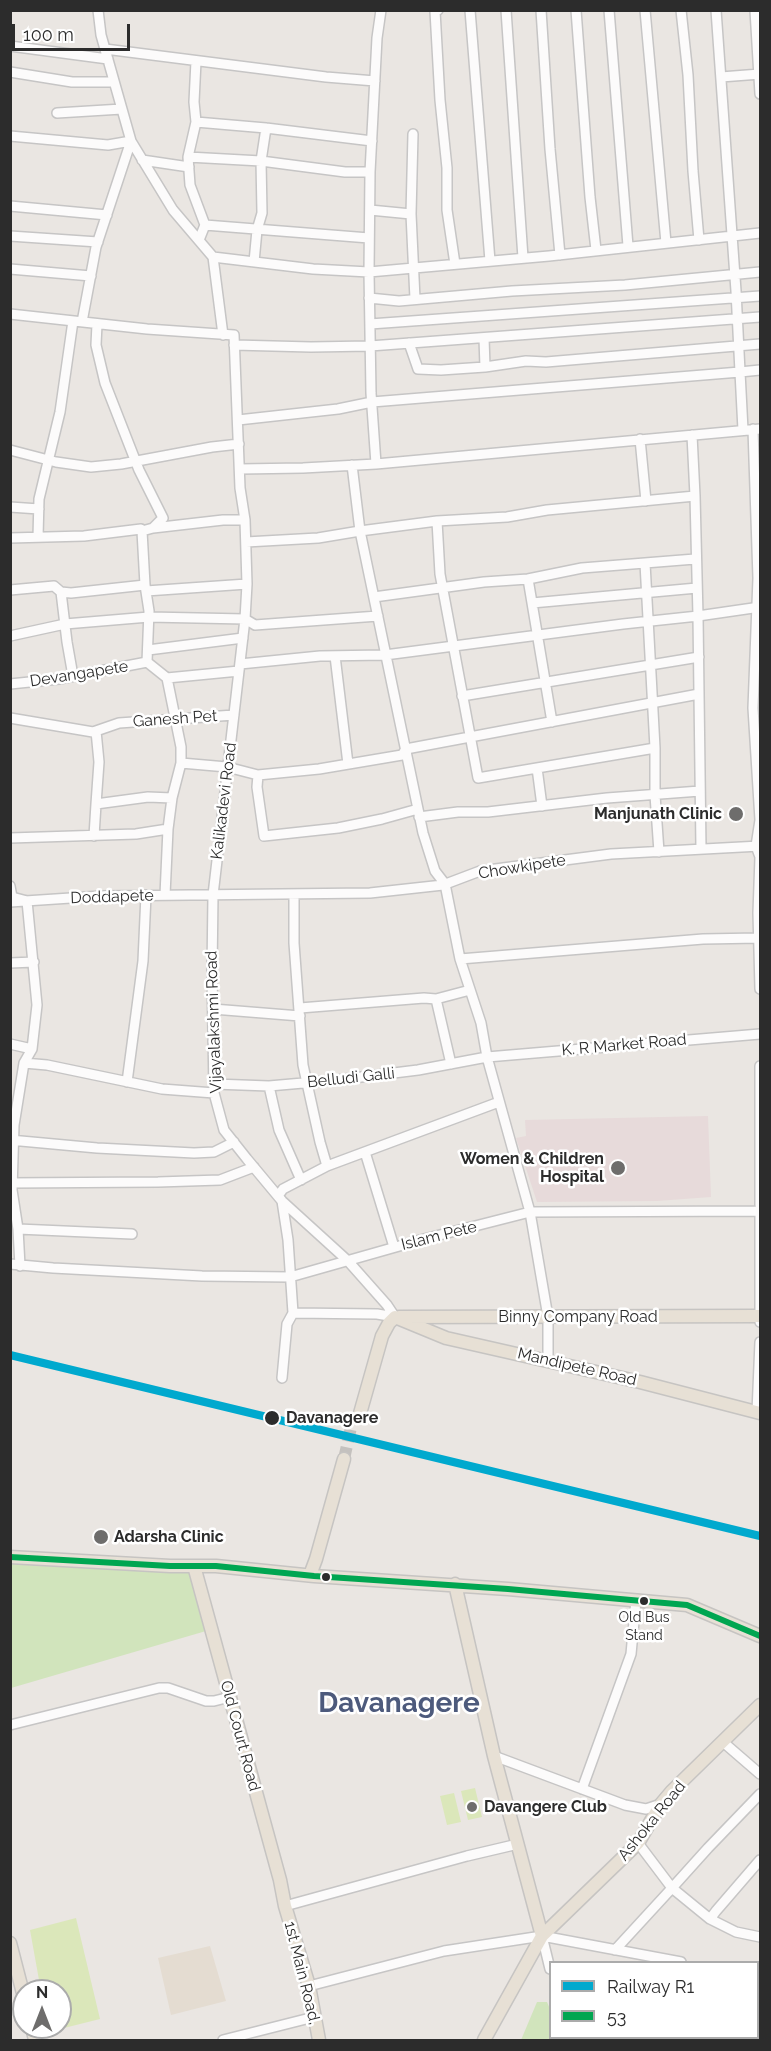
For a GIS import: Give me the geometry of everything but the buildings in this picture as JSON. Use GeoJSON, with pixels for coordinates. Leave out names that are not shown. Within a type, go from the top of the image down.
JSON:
{"type":"FeatureCollection","features":[{"type":"Feature","properties":{"kind":"main road","name":"Binny Company Road"},"geometry":{"type":"LineString","coordinates":[[393,1316],[760,1318]]}},
{"type":"Feature","properties":{"kind":"main road","name":"Mandipete Road"},"geometry":{"type":"LineString","coordinates":[[393,1316],[446,1338],[640,1382],[759,1413]]}},
{"type":"Feature","properties":{"kind":"main road"},"geometry":{"type":"LineString","coordinates":[[356,1416],[382,1336],[393,1316]]}},
{"type":"Feature","properties":{"kind":"main road"},"geometry":{"type":"LineString","coordinates":[[312,1576],[345,1460]]}},
{"type":"Feature","properties":{"kind":"main road"},"geometry":{"type":"LineString","coordinates":[[10,1557],[194,1566],[312,1576],[455,1584],[687,1605],[760,1636]]}},
{"type":"Feature","properties":{"kind":"main road","name":"Old Court Road"},"geometry":{"type":"LineString","coordinates":[[194,1566],[280,1880],[285,1906]]}},
{"type":"Feature","properties":{"kind":"main road"},"geometry":{"type":"LineString","coordinates":[[455,1584],[494,1756],[542,1936]]}},
{"type":"Feature","properties":{"kind":"main road","name":"Ashoka Road"},"geometry":{"type":"LineString","coordinates":[[484,2040],[542,1936],[638,1843],[661,1804],[701,1761],[760,1705]]}},
{"type":"Feature","properties":{"kind":"main road","name":"1st Main Road,"},"geometry":{"type":"LineString","coordinates":[[285,1906],[309,1986],[319,2040]]}},
{"type":"Feature","properties":{"kind":"main road"},"geometry":{"type":"LineString","coordinates":[[10,1943],[20,1979]]}},
{"type":"Feature","properties":{"kind":"street"},"geometry":{"type":"LineString","coordinates":[[98,10],[101,35],[131,141],[173,210],[213,257],[223,335]]}},
{"type":"Feature","properties":{"kind":"street"},"geometry":{"type":"LineString","coordinates":[[376,464],[370,346],[369,238],[377,38],[381,10]]}},
{"type":"Feature","properties":{"kind":"street"},"geometry":{"type":"LineString","coordinates":[[438,10],[435,11],[447,168],[447,210],[455,264]]}},
{"type":"Feature","properties":{"kind":"street"},"geometry":{"type":"LineString","coordinates":[[470,10],[490,261]]}},
{"type":"Feature","properties":{"kind":"street"},"geometry":{"type":"LineString","coordinates":[[506,10],[523,258]]}},
{"type":"Feature","properties":{"kind":"street"},"geometry":{"type":"LineString","coordinates":[[541,10],[560,255]]}},
{"type":"Feature","properties":{"kind":"street"},"geometry":{"type":"LineString","coordinates":[[576,10],[596,250]]}},
{"type":"Feature","properties":{"kind":"street"},"geometry":{"type":"LineString","coordinates":[[609,10],[628,246]]}},
{"type":"Feature","properties":{"kind":"street"},"geometry":{"type":"LineString","coordinates":[[645,10],[666,243]]}},
{"type":"Feature","properties":{"kind":"street"},"geometry":{"type":"LineString","coordinates":[[681,10],[688,75],[699,240]]}},
{"type":"Feature","properties":{"kind":"street"},"geometry":{"type":"LineString","coordinates":[[716,10],[733,237],[740,372],[752,429],[759,607],[753,708],[760,820],[758,846],[760,989]]}},
{"type":"Feature","properties":{"kind":"street"},"geometry":{"type":"LineString","coordinates":[[755,10],[760,94]]}},
{"type":"Feature","properties":{"kind":"street"},"geometry":{"type":"LineString","coordinates":[[10,46],[108,59]]}},
{"type":"Feature","properties":{"kind":"street"},"geometry":{"type":"LineString","coordinates":[[105,49],[375,81]]}},
{"type":"Feature","properties":{"kind":"street"},"geometry":{"type":"LineString","coordinates":[[196,61],[194,102],[196,122],[188,162],[190,185],[205,225],[199,240]]}},
{"type":"Feature","properties":{"kind":"street"},"geometry":{"type":"LineString","coordinates":[[10,72],[72,82],[114,82]]}},
{"type":"Feature","properties":{"kind":"street"},"geometry":{"type":"LineString","coordinates":[[721,77],[760,74]]}},
{"type":"Feature","properties":{"kind":"street"},"geometry":{"type":"LineString","coordinates":[[57,113],[122,108]]}},
{"type":"Feature","properties":{"kind":"street"},"geometry":{"type":"LineString","coordinates":[[196,122],[372,141]]}},
{"type":"Feature","properties":{"kind":"street"},"geometry":{"type":"LineString","coordinates":[[254,262],[257,230],[262,213],[261,161],[266,128]]}},
{"type":"Feature","properties":{"kind":"street"},"geometry":{"type":"LineString","coordinates":[[413,134],[411,214],[415,299]]}},
{"type":"Feature","properties":{"kind":"street"},"geometry":{"type":"LineString","coordinates":[[10,136],[108,145],[131,141]]}},
{"type":"Feature","properties":{"kind":"street"},"geometry":{"type":"LineString","coordinates":[[38,537],[39,499],[60,412],[77,321],[91,276],[98,242],[131,141]]}},
{"type":"Feature","properties":{"kind":"street"},"geometry":{"type":"LineString","coordinates":[[142,160],[261,161],[345,172],[370,172]]}},
{"type":"Feature","properties":{"kind":"street"},"geometry":{"type":"LineString","coordinates":[[10,206],[107,215]]}},
{"type":"Feature","properties":{"kind":"street"},"geometry":{"type":"LineString","coordinates":[[370,210],[411,214]]}},
{"type":"Feature","properties":{"kind":"street"},"geometry":{"type":"LineString","coordinates":[[205,225],[369,238]]}},
{"type":"Feature","properties":{"kind":"street"},"geometry":{"type":"LineString","coordinates":[[213,257],[369,272],[560,255],[760,233]]}},
{"type":"Feature","properties":{"kind":"street"},"geometry":{"type":"LineString","coordinates":[[10,236],[98,242]]}},
{"type":"Feature","properties":{"kind":"street"},"geometry":{"type":"LineString","coordinates":[[10,269],[91,276]]}},
{"type":"Feature","properties":{"kind":"street"},"geometry":{"type":"LineString","coordinates":[[369,298],[399,301],[512,291],[625,285],[760,272]]}},
{"type":"Feature","properties":{"kind":"street"},"geometry":{"type":"LineString","coordinates":[[370,324],[760,296]]}},
{"type":"Feature","properties":{"kind":"street"},"geometry":{"type":"LineString","coordinates":[[10,314],[97,324],[234,335],[234,345],[311,347],[370,346],[760,317]]}},
{"type":"Feature","properties":{"kind":"street"},"geometry":{"type":"LineString","coordinates":[[97,324],[96,345],[105,383],[135,462],[163,518],[153,528]]}},
{"type":"Feature","properties":{"kind":"street"},"geometry":{"type":"LineString","coordinates":[[484,338],[485,367]]}},
{"type":"Feature","properties":{"kind":"street"},"geometry":{"type":"LineString","coordinates":[[409,343],[418,369],[441,370],[525,361],[546,362],[760,344]]}},
{"type":"Feature","properties":{"kind":"street","name":"Kalikadevi Road"},"geometry":{"type":"LineString","coordinates":[[213,895],[243,638],[247,584],[234,345]]}},
{"type":"Feature","properties":{"kind":"street"},"geometry":{"type":"LineString","coordinates":[[238,420],[338,409],[372,402],[760,370]]}},
{"type":"Feature","properties":{"kind":"street"},"geometry":{"type":"LineString","coordinates":[[240,469],[376,464],[752,429]]}},
{"type":"Feature","properties":{"kind":"street"},"geometry":{"type":"LineString","coordinates":[[692,435],[699,657],[701,849]]}},
{"type":"Feature","properties":{"kind":"street"},"geometry":{"type":"LineString","coordinates":[[640,439],[646,501]]}},
{"type":"Feature","properties":{"kind":"street"},"geometry":{"type":"LineString","coordinates":[[10,450],[91,467],[240,444]]}},
{"type":"Feature","properties":{"kind":"street"},"geometry":{"type":"LineString","coordinates":[[352,465],[360,531],[418,813],[435,871],[445,884],[459,959],[481,1023],[487,1057],[530,1212],[548,1317],[548,1362]]}},
{"type":"Feature","properties":{"kind":"street"},"geometry":{"type":"LineString","coordinates":[[246,542],[318,538],[438,521],[507,517],[547,510],[695,496]]}},
{"type":"Feature","properties":{"kind":"street"},"geometry":{"type":"LineString","coordinates":[[10,507],[39,509]]}},
{"type":"Feature","properties":{"kind":"street"},"geometry":{"type":"LineString","coordinates":[[10,537],[84,536],[224,520],[245,520]]}},
{"type":"Feature","properties":{"kind":"street"},"geometry":{"type":"LineString","coordinates":[[438,521],[440,574],[478,778],[655,748]]}},
{"type":"Feature","properties":{"kind":"street"},"geometry":{"type":"LineString","coordinates":[[142,531],[149,617],[147,662],[167,678],[181,747],[181,763],[172,798],[168,829],[165,895]]}},
{"type":"Feature","properties":{"kind":"street"},"geometry":{"type":"LineString","coordinates":[[374,597],[443,587],[528,579],[582,568],[695,559]]}},
{"type":"Feature","properties":{"kind":"street"},"geometry":{"type":"LineString","coordinates":[[645,563],[659,852]]}},
{"type":"Feature","properties":{"kind":"street"},"geometry":{"type":"LineString","coordinates":[[528,579],[552,722]]}},
{"type":"Feature","properties":{"kind":"street"},"geometry":{"type":"LineString","coordinates":[[10,590],[54,586],[61,592],[71,593],[247,584]]}},
{"type":"Feature","properties":{"kind":"street"},"geometry":{"type":"LineString","coordinates":[[532,603],[697,588]]}},
{"type":"Feature","properties":{"kind":"street"},"geometry":{"type":"LineString","coordinates":[[61,592],[73,676]]}},
{"type":"Feature","properties":{"kind":"street"},"geometry":{"type":"LineString","coordinates":[[167,678],[335,656],[385,655],[453,647],[759,607]]}},
{"type":"Feature","properties":{"kind":"street"},"geometry":{"type":"LineString","coordinates":[[10,636],[64,624],[149,617],[245,619],[255,625],[378,616]]}},
{"type":"Feature","properties":{"kind":"street"},"geometry":{"type":"LineString","coordinates":[[148,650],[243,638]]}},
{"type":"Feature","properties":{"kind":"street"},"geometry":{"type":"LineString","coordinates":[[335,656],[348,764]]}},
{"type":"Feature","properties":{"kind":"street"},"geometry":{"type":"LineString","coordinates":[[462,696],[699,657]]}},
{"type":"Feature","properties":{"kind":"street","name":"Devangapete"},"geometry":{"type":"LineString","coordinates":[[10,684],[73,676],[147,662]]}},
{"type":"Feature","properties":{"kind":"street"},"geometry":{"type":"LineString","coordinates":[[181,763],[227,767],[258,775],[348,764],[402,755],[406,749],[699,694]]}},
{"type":"Feature","properties":{"kind":"street","name":"Ganesh Pet"},"geometry":{"type":"LineString","coordinates":[[10,718],[76,730],[96,731],[119,723],[234,715]]}},
{"type":"Feature","properties":{"kind":"street"},"geometry":{"type":"LineString","coordinates":[[94,836],[99,762],[96,731]]}},
{"type":"Feature","properties":{"kind":"street"},"geometry":{"type":"LineString","coordinates":[[537,768],[542,806]]}},
{"type":"Feature","properties":{"kind":"street"},"geometry":{"type":"LineString","coordinates":[[258,775],[257,787],[264,836],[338,828],[418,813],[488,812],[700,791]]}},
{"type":"Feature","properties":{"kind":"street"},"geometry":{"type":"LineString","coordinates":[[96,804],[148,797],[172,798]]}},
{"type":"Feature","properties":{"kind":"street"},"geometry":{"type":"LineString","coordinates":[[10,837],[136,834],[168,829]]}},
{"type":"Feature","properties":{"kind":"street","name":"Chowkipete"},"geometry":{"type":"LineString","coordinates":[[213,895],[370,893],[417,889],[445,884],[480,871],[611,854],[758,846]]}},
{"type":"Feature","properties":{"kind":"street"},"geometry":{"type":"LineString","coordinates":[[10,886],[12,897],[27,901],[37,1005],[32,1049],[24,1063],[12,1141],[11,1183],[18,1229],[15,1265]]}},
{"type":"Feature","properties":{"kind":"street"},"geometry":{"type":"LineString","coordinates":[[294,894],[294,943],[303,1065],[327,1166]]}},
{"type":"Feature","properties":{"kind":"street","name":"Doddapete"},"geometry":{"type":"LineString","coordinates":[[10,902],[101,896],[213,895]]}},
{"type":"Feature","properties":{"kind":"street","name":"Vijayalakshmi Road"},"geometry":{"type":"LineString","coordinates":[[213,895],[214,1089],[224,1130],[280,1198],[348,1261],[387,1305],[393,1316]]}},
{"type":"Feature","properties":{"kind":"street"},"geometry":{"type":"LineString","coordinates":[[127,1082],[143,961],[146,896]]}},
{"type":"Feature","properties":{"kind":"street"},"geometry":{"type":"LineString","coordinates":[[459,959],[703,939],[759,938]]}},
{"type":"Feature","properties":{"kind":"street"},"geometry":{"type":"LineString","coordinates":[[10,963],[34,962]]}},
{"type":"Feature","properties":{"kind":"street"},"geometry":{"type":"LineString","coordinates":[[213,1009],[300,1012],[424,998],[436,999],[470,990]]}},
{"type":"Feature","properties":{"kind":"street"},"geometry":{"type":"LineString","coordinates":[[436,999],[451,1064]]}},
{"type":"Feature","properties":{"kind":"street","name":"K. R Market Road"},"geometry":{"type":"LineString","coordinates":[[487,1057],[760,1034]]}},
{"type":"Feature","properties":{"kind":"street"},"geometry":{"type":"LineString","coordinates":[[10,1044],[32,1049]]}},
{"type":"Feature","properties":{"kind":"street","name":"Belludi Galli"},"geometry":{"type":"LineString","coordinates":[[24,1063],[47,1065],[162,1089],[214,1089],[307,1083],[418,1070],[487,1057]]}},
{"type":"Feature","properties":{"kind":"street"},"geometry":{"type":"LineString","coordinates":[[760,1066],[760,1318]]}},
{"type":"Feature","properties":{"kind":"street"},"geometry":{"type":"LineString","coordinates":[[10,1080],[21,1081]]}},
{"type":"Feature","properties":{"kind":"street"},"geometry":{"type":"LineString","coordinates":[[269,1086],[279,1130],[301,1180]]}},
{"type":"Feature","properties":{"kind":"street"},"geometry":{"type":"LineString","coordinates":[[282,1378],[287,1324],[293,1313],[291,1277],[280,1198],[284,1189],[327,1166],[499,1102]]}},
{"type":"Feature","properties":{"kind":"street"},"geometry":{"type":"LineString","coordinates":[[12,1141],[194,1153],[214,1152],[234,1142]]}},
{"type":"Feature","properties":{"kind":"street"},"geometry":{"type":"LineString","coordinates":[[364,1152],[394,1247]]}},
{"type":"Feature","properties":{"kind":"street"},"geometry":{"type":"LineString","coordinates":[[11,1183],[220,1180],[254,1167]]}},
{"type":"Feature","properties":{"kind":"street","name":"Islam Pete"},"geometry":{"type":"LineString","coordinates":[[15,1265],[202,1276],[291,1277],[394,1247],[530,1212],[759,1210]]}},
{"type":"Feature","properties":{"kind":"street"},"geometry":{"type":"LineString","coordinates":[[18,1229],[132,1234]]}},
{"type":"Feature","properties":{"kind":"street"},"geometry":{"type":"LineString","coordinates":[[293,1313],[393,1316]]}},
{"type":"Feature","properties":{"kind":"street"},"geometry":{"type":"LineString","coordinates":[[759,1413],[760,1342]]}},
{"type":"Feature","properties":{"kind":"street"},"geometry":{"type":"LineString","coordinates":[[582,1789],[631,1654],[636,1600]]}},
{"type":"Feature","properties":{"kind":"street"},"geometry":{"type":"LineString","coordinates":[[10,1725],[159,1688],[168,1688],[206,1701],[230,1697]]}},
{"type":"Feature","properties":{"kind":"street"},"geometry":{"type":"LineString","coordinates":[[723,1742],[760,1774]]}},
{"type":"Feature","properties":{"kind":"street"},"geometry":{"type":"LineString","coordinates":[[494,1756],[625,1805],[646,1809],[661,1804]]}},
{"type":"Feature","properties":{"kind":"street"},"geometry":{"type":"LineString","coordinates":[[615,1950],[760,1794]]}},
{"type":"Feature","properties":{"kind":"street"},"geometry":{"type":"LineString","coordinates":[[638,1843],[672,1888],[710,1919],[736,1932],[760,1937]]}},
{"type":"Feature","properties":{"kind":"street"},"geometry":{"type":"LineString","coordinates":[[285,1906],[518,1844]]}},
{"type":"Feature","properties":{"kind":"street"},"geometry":{"type":"LineString","coordinates":[[710,1919],[760,1860]]}},
{"type":"Feature","properties":{"kind":"street"},"geometry":{"type":"LineString","coordinates":[[542,1936],[549,1965]]}},
{"type":"Feature","properties":{"kind":"street"},"geometry":{"type":"LineString","coordinates":[[309,1986],[444,1951],[542,1936],[676,1961]]}},
{"type":"Feature","properties":{"kind":"street"},"geometry":{"type":"LineString","coordinates":[[223,2040],[314,2017]]}},
{"type":"Feature","properties":{"kind":"shaded area","name":"Women & Children Hospital"},"geometry":{"type":"Polygon","coordinates":[[[708,1116],[711,1197],[657,1201],[537,1202],[516,1138],[526,1136],[525,1120],[708,1116]]]}},
{"type":"Feature","properties":{"kind":"shaded area"},"geometry":{"type":"Polygon","coordinates":[[[210,1946],[226,2001],[171,2015],[158,1958],[210,1946]]]}},
{"type":"Feature","properties":{"kind":"green space"},"geometry":{"type":"Polygon","coordinates":[[[10,1556],[190,1568],[206,1631],[11,1688],[10,1556]]]}},
{"type":"Feature","properties":{"kind":"green space","name":"Davangere Club"},"geometry":{"type":"Polygon","coordinates":[[[475,1788],[482,1817],[468,1820],[461,1791],[475,1788]]]}},
{"type":"Feature","properties":{"kind":"green space","name":"Davangere Club"},"geometry":{"type":"Polygon","coordinates":[[[454,1793],[461,1822],[447,1825],[440,1796],[454,1793]]]}},
{"type":"Feature","properties":{"kind":"green space"},"geometry":{"type":"Polygon","coordinates":[[[76,1918],[100,2019],[72,2026],[72,1979],[39,1979],[30,1930],[76,1918]]]}},
{"type":"Feature","properties":{"kind":"green space"},"geometry":{"type":"Polygon","coordinates":[[[537,2002],[547,2002],[549,2039],[565,2040],[521,2040],[537,2002]]]}},
{"type":"Feature","properties":{"kind":"tunnel"},"geometry":{"type":"LineString","coordinates":[[344,1459],[354,1414]]}},
{"type":"Feature","properties":{"kind":"railway"},"geometry":{"type":"LineString","coordinates":[[10,1355],[760,1536]]}},
{"type":"Feature","properties":{"kind":"rail line","name":"R1"},"geometry":{"type":"LineString","coordinates":[[10,1355],[760,1536]]}},
{"type":"Feature","properties":{"kind":"transit line","name":"53"},"geometry":{"type":"LineString","coordinates":[[10,1557],[170,1566],[216,1566],[314,1576],[508,1589],[687,1605],[760,1636]]}},
{"type":"Feature","properties":{"kind":"place","name":"Manjunath Clinic"},"geometry":{"type":"Point","coordinates":[736,814]}},
{"type":"Feature","properties":{"kind":"place","name":"Women & Children Hospital"},"geometry":{"type":"Point","coordinates":[618,1168]}},
{"type":"Feature","properties":{"kind":"place","name":"Davanagere"},"geometry":{"type":"Point","coordinates":[272,1418]}},
{"type":"Feature","properties":{"kind":"place","name":"Adarsha Clinic"},"geometry":{"type":"Point","coordinates":[101,1537]}},
{"type":"Feature","properties":{"kind":"place","name":"Old Bus Stand"},"geometry":{"type":"Point","coordinates":[644,1601]}},
{"type":"Feature","properties":{"kind":"place","name":"Davangere Club"},"geometry":{"type":"Point","coordinates":[472,1807]}},
{"type":"Feature","properties":{"kind":"district","name":"Davanagere"},"geometry":{"type":"Point","coordinates":[399,1704]}}]}
